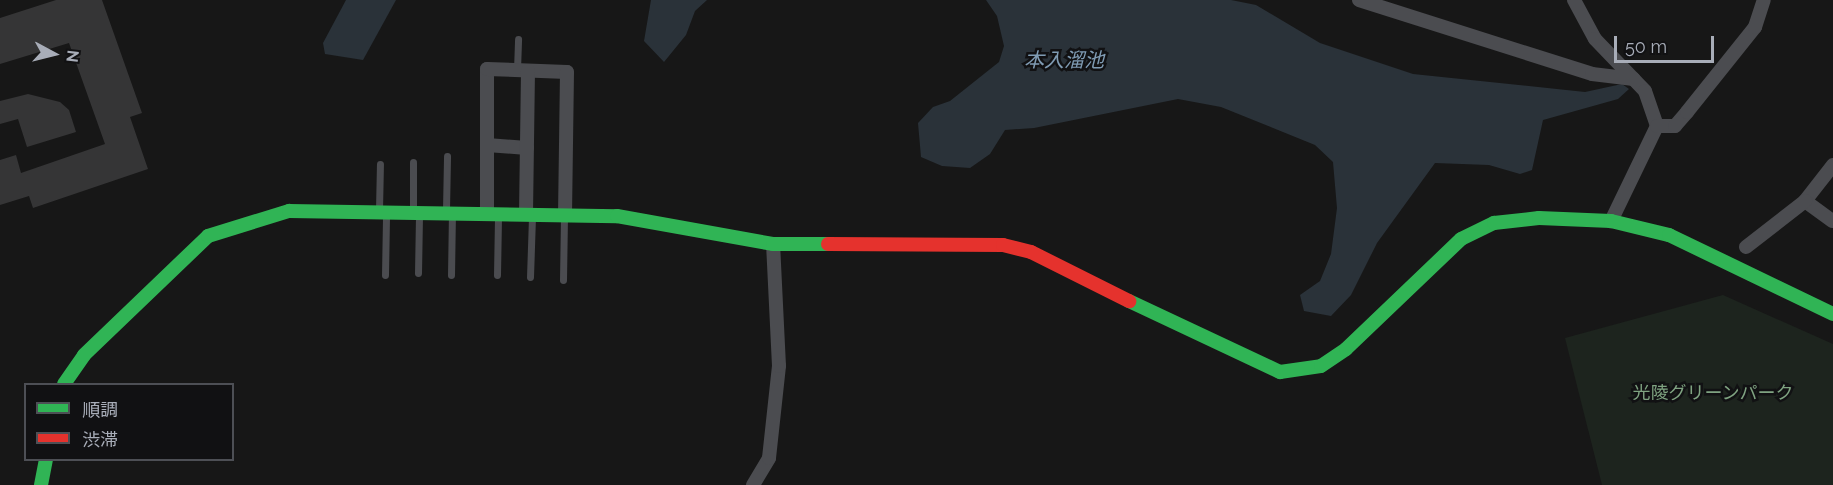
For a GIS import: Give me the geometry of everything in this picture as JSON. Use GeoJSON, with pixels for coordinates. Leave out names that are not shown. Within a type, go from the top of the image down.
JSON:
{"type":"FeatureCollection","features":[{"type":"Feature","properties":{"kind":"street"},"geometry":{"type":"LineString","coordinates":[[1359,0],[1592,74],[1634,79]]}},
{"type":"Feature","properties":{"kind":"street"},"geometry":{"type":"LineString","coordinates":[[1574,0],[1595,39],[1645,91],[1658,126],[1611,221]]}},
{"type":"Feature","properties":{"kind":"street"},"geometry":{"type":"LineString","coordinates":[[1658,126],[1675,126],[1687,112],[1755,27],[1764,0]]}},
{"type":"Feature","properties":{"kind":"street"},"geometry":{"type":"LineString","coordinates":[[492,213],[487,146],[487,69],[567,72],[564,214]]}},
{"type":"Feature","properties":{"kind":"street"},"geometry":{"type":"LineString","coordinates":[[523,71],[529,214]]}},
{"type":"Feature","properties":{"kind":"street"},"geometry":{"type":"LineString","coordinates":[[487,146],[527,148]]}},
{"type":"Feature","properties":{"kind":"street"},"geometry":{"type":"LineString","coordinates":[[1746,247],[1805,201],[1833,165]]}},
{"type":"Feature","properties":{"kind":"street"},"geometry":{"type":"LineString","coordinates":[[1805,201],[1833,221]]}},
{"type":"Feature","properties":{"kind":"street"},"geometry":{"type":"LineString","coordinates":[[65,383],[84,355],[208,236],[289,211],[383,210],[617,216],[773,244],[1003,244],[1031,252],[1249,361],[1280,372],[1321,366],[1346,349],[1461,239],[1494,223],[1539,218],[1611,221],[1669,235],[1833,314]]}},
{"type":"Feature","properties":{"kind":"street"},"geometry":{"type":"LineString","coordinates":[[753,485],[769,458],[779,366],[773,244]]}},
{"type":"Feature","properties":{"kind":"street"},"geometry":{"type":"LineString","coordinates":[[41,485],[46,461]]}},
{"type":"Feature","properties":{"kind":"lane"},"geometry":{"type":"LineString","coordinates":[[518,39],[523,71]]}},
{"type":"Feature","properties":{"kind":"lane"},"geometry":{"type":"LineString","coordinates":[[447,156],[451,275]]}},
{"type":"Feature","properties":{"kind":"lane"},"geometry":{"type":"LineString","coordinates":[[413,162],[418,273]]}},
{"type":"Feature","properties":{"kind":"lane"},"geometry":{"type":"LineString","coordinates":[[380,164],[385,275]]}},
{"type":"Feature","properties":{"kind":"lane"},"geometry":{"type":"LineString","coordinates":[[492,213],[497,275]]}},
{"type":"Feature","properties":{"kind":"lane"},"geometry":{"type":"LineString","coordinates":[[529,214],[530,277]]}},
{"type":"Feature","properties":{"kind":"lane"},"geometry":{"type":"LineString","coordinates":[[563,280],[564,214]]}},
{"type":"Feature","properties":{"kind":"green space","name":"光陵グリーンパーク"},"geometry":{"type":"Polygon","coordinates":[[[1723,295],[1833,344],[1833,485],[1602,485],[1565,338],[1723,295]]]}},
{"type":"Feature","properties":{"kind":"water"},"geometry":{"type":"Polygon","coordinates":[[[346,0],[396,0],[363,60],[325,54],[323,43],[346,0]]]}},
{"type":"Feature","properties":{"kind":"water"},"geometry":{"type":"Polygon","coordinates":[[[651,0],[707,0],[695,11],[686,35],[664,62],[644,41],[651,0]]]}},
{"type":"Feature","properties":{"kind":"water","name":"本入溜池"},"geometry":{"type":"Polygon","coordinates":[[[986,0],[1231,0],[1256,5],[1320,43],[1413,74],[1585,92],[1622,84],[1629,89],[1618,99],[1543,120],[1532,170],[1520,174],[1489,165],[1435,163],[1377,243],[1351,295],[1331,316],[1304,311],[1300,295],[1320,281],[1331,254],[1337,208],[1333,162],[1315,145],[1221,107],[1178,99],[1034,128],[1005,130],[990,154],[970,168],[942,166],[921,157],[918,123],[933,107],[950,101],[999,62],[1004,46],[997,16],[986,0]]]}},
{"type":"Feature","properties":{"kind":"building"},"geometry":{"type":"Polygon","coordinates":[[[56,0],[102,0],[142,113],[130,117],[148,169],[33,208],[29,196],[0,205],[0,160],[16,155],[21,173],[105,144],[69,43],[0,64],[0,18],[56,0]]]}},
{"type":"Feature","properties":{"kind":"building"},"geometry":{"type":"Polygon","coordinates":[[[28,94],[60,102],[69,110],[76,132],[27,147],[18,119],[0,124],[0,101],[28,94]]]}},
{"type":"Feature","properties":{"kind":"traffic: fast"},"geometry":{"type":"LineString","coordinates":[[65,383],[84,355],[208,236],[289,211],[617,216],[773,244],[828,244]]}},
{"type":"Feature","properties":{"kind":"traffic: fast"},"geometry":{"type":"LineString","coordinates":[[1129,301],[1280,372],[1321,366],[1346,349],[1461,239],[1494,223],[1539,218],[1611,221],[1669,235],[1833,314]]}},
{"type":"Feature","properties":{"kind":"traffic: fast"},"geometry":{"type":"LineString","coordinates":[[41,485],[46,461]]}},
{"type":"Feature","properties":{"kind":"traffic: jam"},"geometry":{"type":"LineString","coordinates":[[828,244],[1003,245],[1031,252],[1129,301]]}}]}
